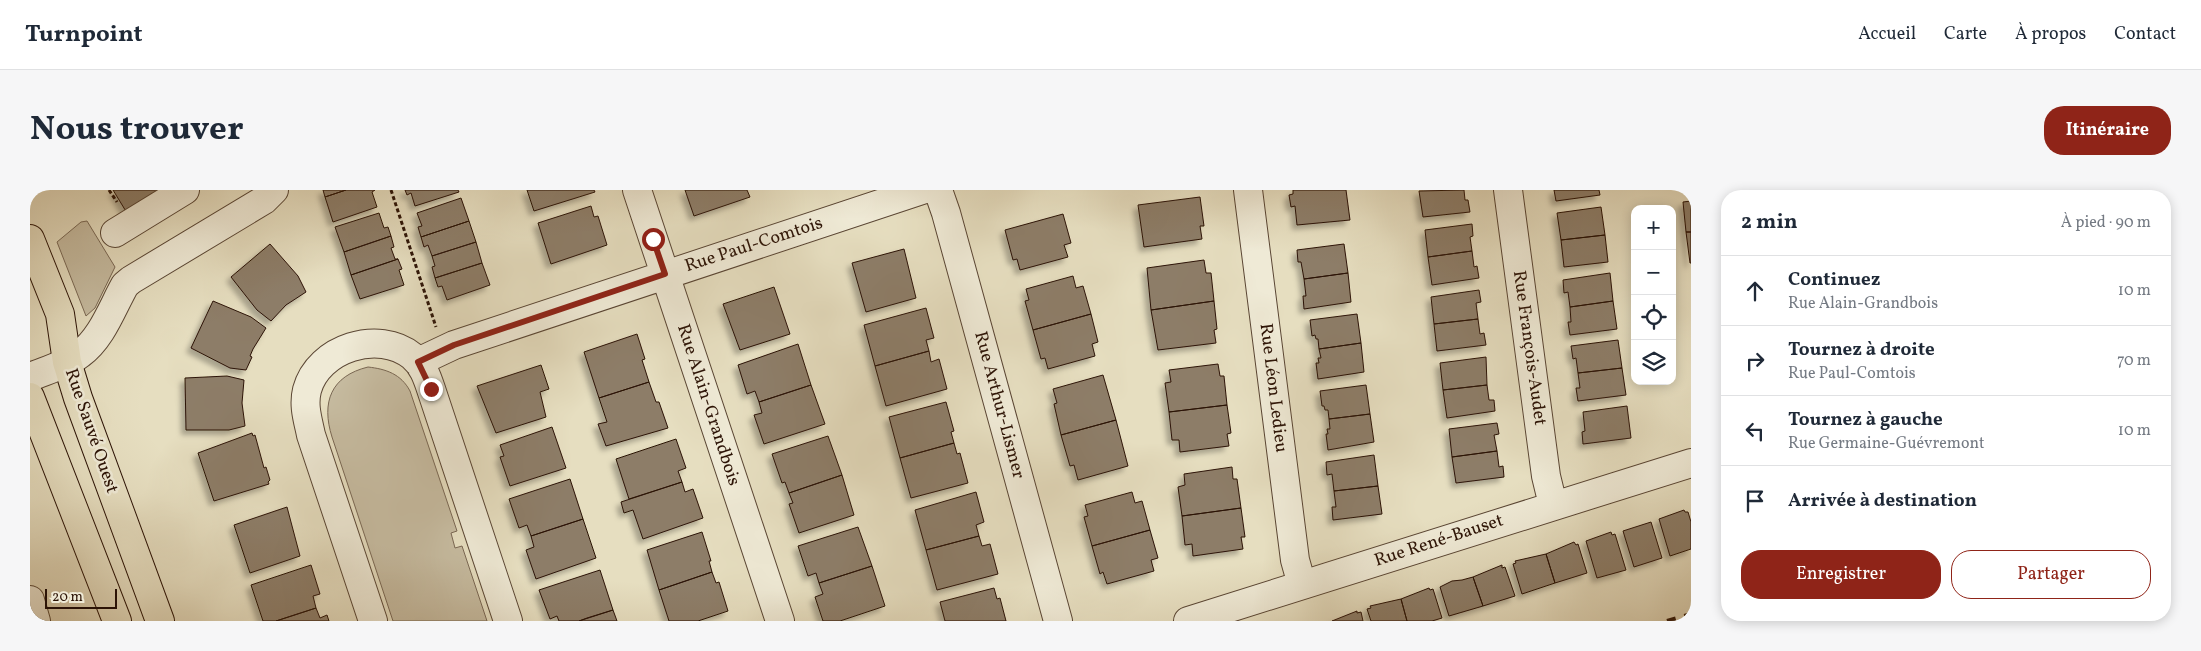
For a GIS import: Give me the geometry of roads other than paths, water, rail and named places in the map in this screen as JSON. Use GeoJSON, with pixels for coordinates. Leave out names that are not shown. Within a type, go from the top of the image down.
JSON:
{"type":"FeatureCollection","features":[{"type":"Feature","properties":{"kind":"main road","name":"Rue Sauvé Ouest"},"geometry":{"type":"LineString","coordinates":[[30,239],[60,314],[67,362],[78,398],[160,621]]}},
{"type":"Feature","properties":{"kind":"main road"},"geometry":{"type":"LineString","coordinates":[[30,397],[117,621]]}},
{"type":"Feature","properties":{"kind":"street"},"geometry":{"type":"LineString","coordinates":[[115,233],[184,190]]}},
{"type":"Feature","properties":{"kind":"street"},"geometry":{"type":"LineString","coordinates":[[30,377],[80,355],[94,340],[125,285],[264,200],[274,190]]}},
{"type":"Feature","properties":{"kind":"street","name":"Rue Alain-Grandbois"},"geometry":{"type":"LineString","coordinates":[[637,190],[780,621]]}},
{"type":"Feature","properties":{"kind":"street","name":"Rue Paul-Comtois"},"geometry":{"type":"LineString","coordinates":[[418,362],[444,348],[922,190]]}},
{"type":"Feature","properties":{"kind":"street","name":"Rue Arthur-Lismer"},"geometry":{"type":"LineString","coordinates":[[938,190],[949,222],[1058,621]]}},
{"type":"Feature","properties":{"kind":"street","name":"Rue Léon Ledieu"},"geometry":{"type":"LineString","coordinates":[[1248,190],[1296,560],[1302,585]]}},
{"type":"Feature","properties":{"kind":"street","name":"Rue François-Audet"},"geometry":{"type":"LineString","coordinates":[[1508,190],[1546,476],[1554,505]]}},
{"type":"Feature","properties":{"kind":"street"},"geometry":{"type":"LineString","coordinates":[[373,621],[311,436],[306,412],[306,397],[311,380],[320,366],[344,350],[357,345],[371,344],[397,348],[408,353],[418,362],[431,389],[508,621]]}},
{"type":"Feature","properties":{"kind":"street","name":"Rue René-Bauset"},"geometry":{"type":"LineString","coordinates":[[1188,621],[1691,462]]}},
{"type":"Feature","properties":{"kind":"street"},"geometry":{"type":"LineString","coordinates":[[30,600],[36,621]]}},
{"type":"Feature","properties":{"kind":"railway"},"geometry":{"type":"LineString","coordinates":[[1667,621],[1691,614]]}}]}
